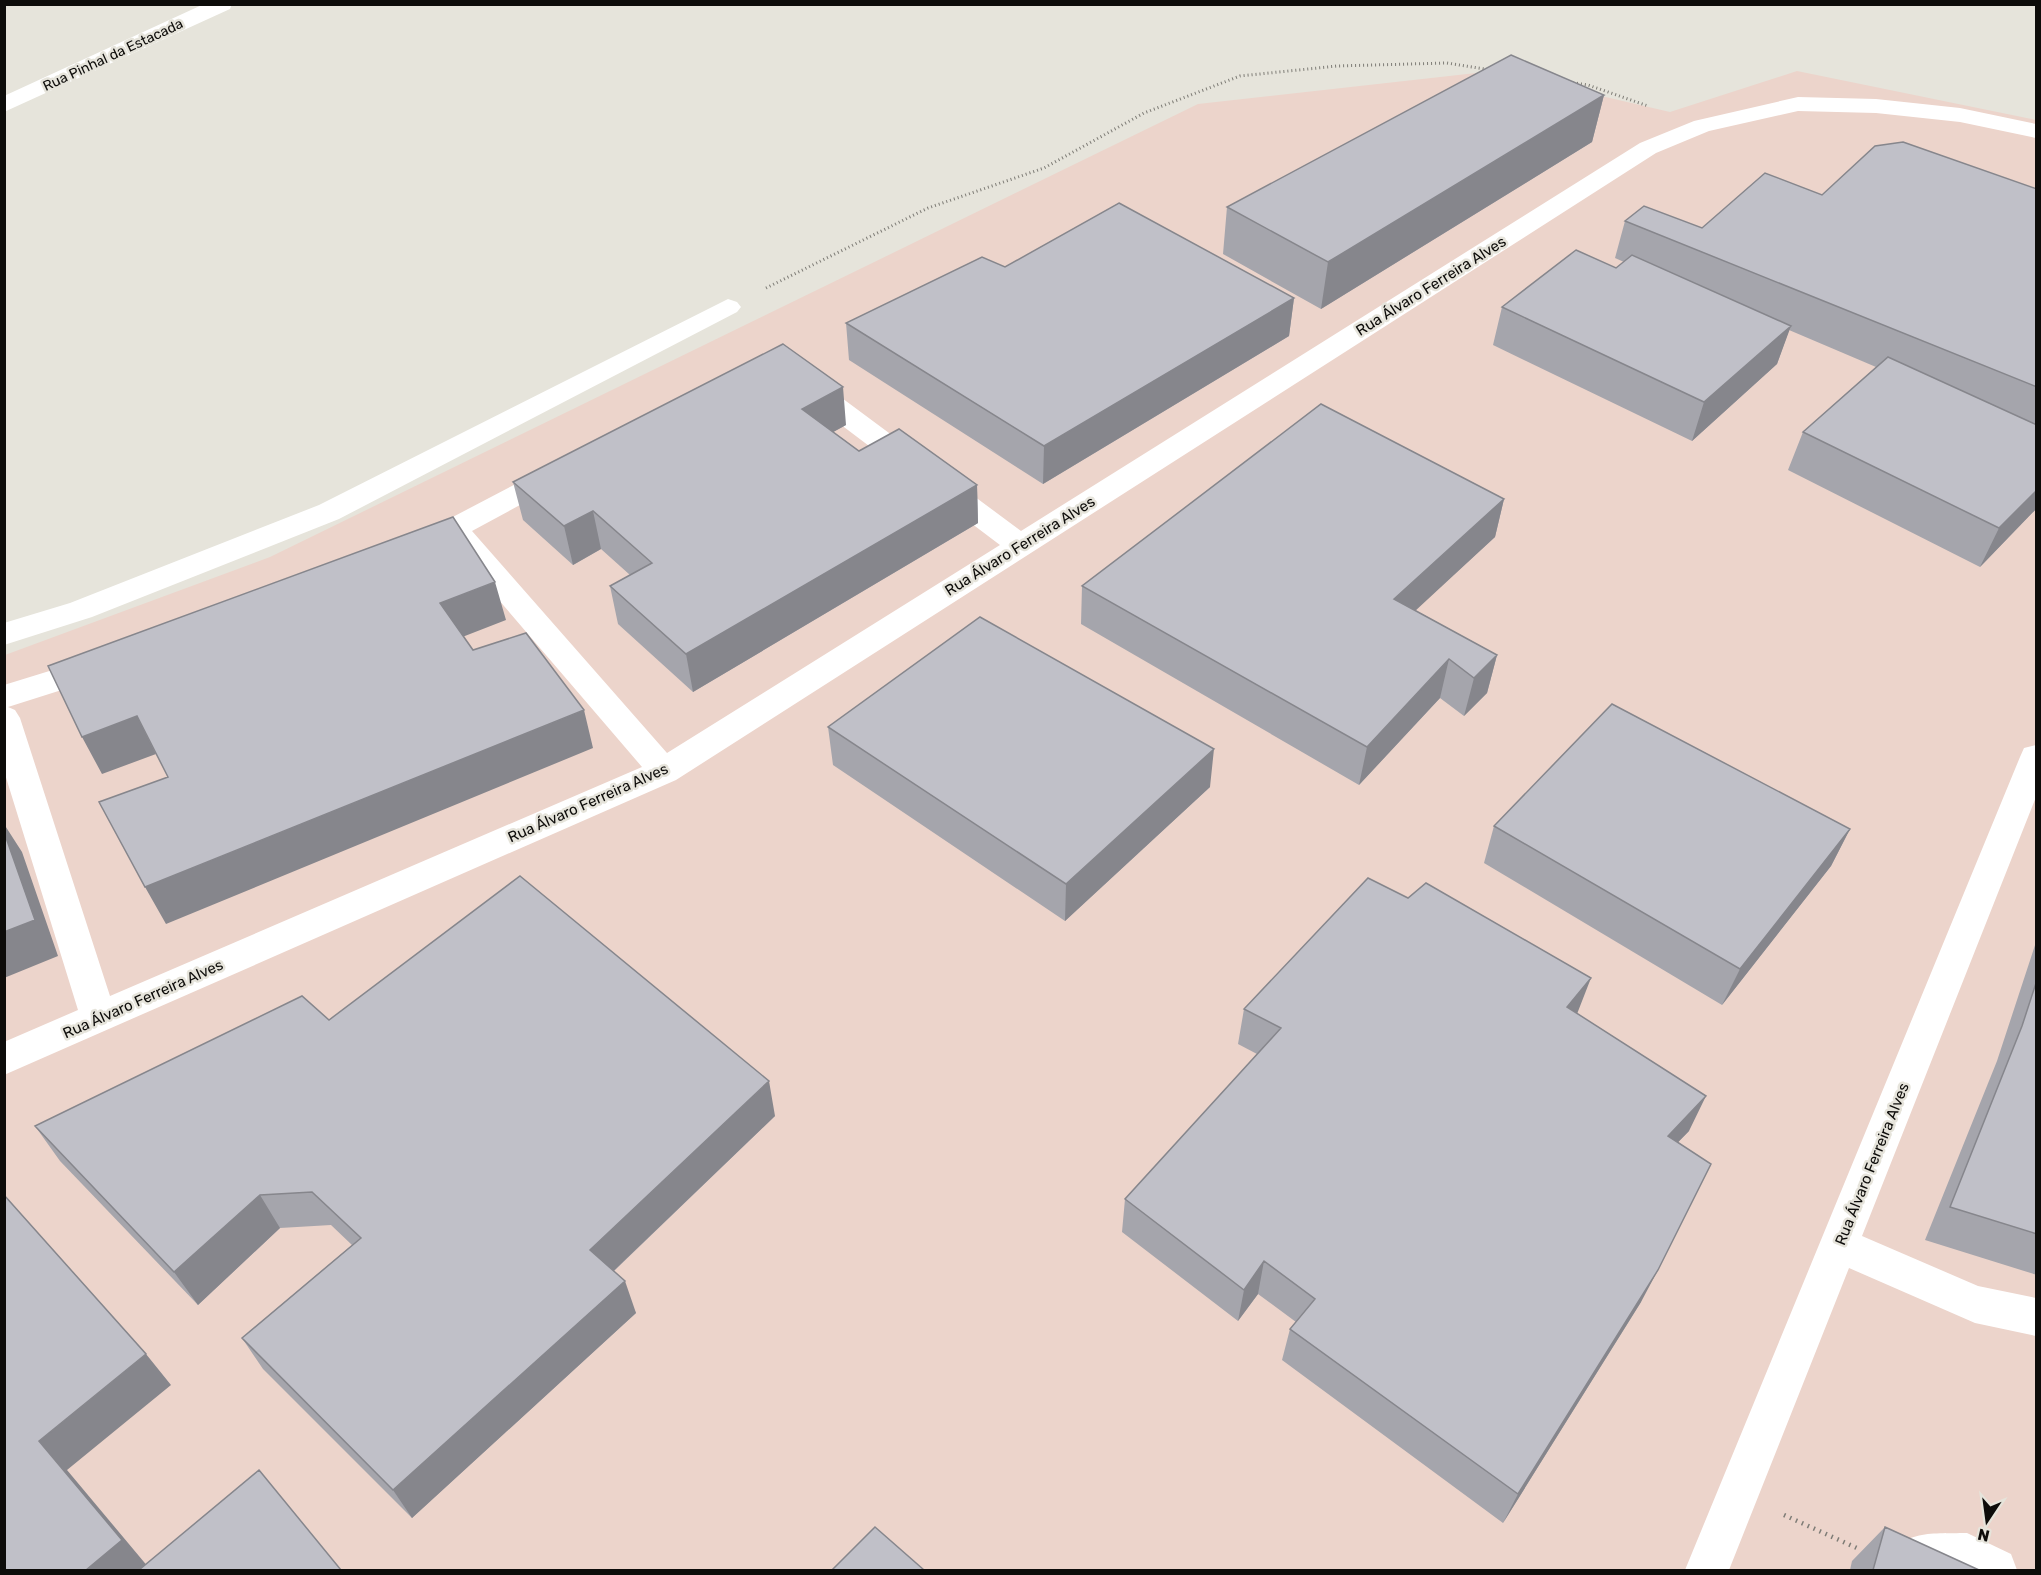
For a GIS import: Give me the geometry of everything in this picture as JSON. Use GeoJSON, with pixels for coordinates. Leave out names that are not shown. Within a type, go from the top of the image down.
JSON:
{"type":"FeatureCollection","features":[{"type":"Feature","properties":{"kind":"street","name":"Rua Pinhal da Estacada"},"geometry":{"type":"LineString","coordinates":[[4,105],[222,4]]}},
{"type":"Feature","properties":{"kind":"street","name":"Rua Álvaro Ferreira Alves"},"geometry":{"type":"LineString","coordinates":[[4,1059],[664,771],[1648,148],[1702,126],[1798,104],[1876,106],[1960,115],[2037,131]]}},
{"type":"Feature","properties":{"kind":"street"},"geometry":{"type":"LineString","coordinates":[[4,634],[81,610],[329,512],[728,307]]}},
{"type":"Feature","properties":{"kind":"street"},"geometry":{"type":"LineString","coordinates":[[790,372],[1021,546]]}},
{"type":"Feature","properties":{"kind":"street"},"geometry":{"type":"LineString","coordinates":[[393,558],[455,530],[579,461]]}},
{"type":"Feature","properties":{"kind":"street"},"geometry":{"type":"LineString","coordinates":[[455,530],[664,771]]}},
{"type":"Feature","properties":{"kind":"street"},"geometry":{"type":"LineString","coordinates":[[4,697],[129,657]]}},
{"type":"Feature","properties":{"kind":"street"},"geometry":{"type":"LineString","coordinates":[[4,718],[99,1018]]}},
{"type":"Feature","properties":{"kind":"street","name":"Rua Álvaro Ferreira Alves"},"geometry":{"type":"LineString","coordinates":[[1707,1570],[2037,757]]}},
{"type":"Feature","properties":{"kind":"street"},"geometry":{"type":"LineString","coordinates":[[1839,1245],[1976,1304],[2037,1317]]}},
{"type":"Feature","properties":{"kind":"street"},"geometry":{"type":"LineString","coordinates":[[1906,1570],[1917,1557],[1967,1555],[1995,1570]]}},
{"type":"Feature","properties":{"kind":"path"},"geometry":{"type":"LineString","coordinates":[[728,307],[928,208],[1044,168],[1144,113],[1240,76],[1336,66],[1447,63],[1494,70]]}},
{"type":"Feature","properties":{"kind":"path"},"geometry":{"type":"LineString","coordinates":[[1564,81],[1588,85],[1702,126]]}},
{"type":"Feature","properties":{"kind":"path"},"geometry":{"type":"LineString","coordinates":[[1800,1522],[1864,1551]]}},
{"type":"Feature","properties":{"kind":"shaded area"},"geometry":{"type":"Polygon","coordinates":[[[1494,71],[1670,112],[1797,71],[2036,120],[2036,1570],[5,1570],[5,655],[270,557],[1198,104],[1494,71]]]}},
{"type":"Feature","properties":{"kind":"building"},"geometry":{"type":"Polygon","coordinates":[[[1511,55],[1604,95],[1328,262],[1227,207],[1511,55]]]}},
{"type":"Feature","properties":{"kind":"building"},"geometry":{"type":"Polygon","coordinates":[[[1903,142],[2037,189],[2037,387],[1625,221],[1644,206],[1702,228],[1765,173],[1822,195],[1875,146],[1903,142]]]}},
{"type":"Feature","properties":{"kind":"building"},"geometry":{"type":"Polygon","coordinates":[[[1119,203],[1294,298],[1044,446],[846,323],[982,257],[1005,267],[1119,203]]]}},
{"type":"Feature","properties":{"kind":"building"},"geometry":{"type":"Polygon","coordinates":[[[1576,250],[1616,268],[1632,255],[1791,326],[1704,402],[1502,307],[1576,250]]]}},
{"type":"Feature","properties":{"kind":"building"},"geometry":{"type":"Polygon","coordinates":[[[783,344],[843,387],[802,409],[859,451],[899,429],[977,485],[686,654],[610,586],[652,563],[593,511],[564,526],[513,482],[783,344]]]}},
{"type":"Feature","properties":{"kind":"building"},"geometry":{"type":"Polygon","coordinates":[[[1888,357],[2037,425],[2037,490],[1999,528],[1803,432],[1888,357]]]}},
{"type":"Feature","properties":{"kind":"building"},"geometry":{"type":"Polygon","coordinates":[[[1321,404],[1504,499],[1394,599],[1497,655],[1474,678],[1449,659],[1367,747],[1082,586],[1321,404]]]}},
{"type":"Feature","properties":{"kind":"building"},"geometry":{"type":"Polygon","coordinates":[[[453,517],[495,582],[440,603],[473,650],[526,633],[584,710],[145,887],[99,802],[168,777],[137,716],[82,737],[48,666],[453,517]]]}},
{"type":"Feature","properties":{"kind":"building"},"geometry":{"type":"Polygon","coordinates":[[[980,617],[1214,749],[1066,884],[828,727],[980,617]]]}},
{"type":"Feature","properties":{"kind":"building"},"geometry":{"type":"Polygon","coordinates":[[[1612,704],[1850,829],[1740,969],[1494,826],[1612,704]]]}},
{"type":"Feature","properties":{"kind":"building"},"geometry":{"type":"Polygon","coordinates":[[[4,832],[35,920],[4,932],[4,832]]]}},
{"type":"Feature","properties":{"kind":"building"},"geometry":{"type":"Polygon","coordinates":[[[520,876],[769,1081],[590,1250],[625,1281],[393,1490],[242,1338],[361,1238],[312,1192],[260,1195],[174,1272],[35,1126],[302,996],[329,1020],[520,876]]]}},
{"type":"Feature","properties":{"kind":"building"},"geometry":{"type":"Polygon","coordinates":[[[1368,878],[1408,898],[1426,883],[1591,978],[1567,1007],[1706,1096],[1668,1136],[1711,1164],[1658,1270],[1518,1494],[1290,1329],[1315,1299],[1264,1261],[1244,1290],[1125,1199],[1281,1028],[1244,1009],[1368,878]]]}},
{"type":"Feature","properties":{"kind":"building"},"geometry":{"type":"Polygon","coordinates":[[[2037,980],[2037,1234],[1950,1207],[2022,1026],[2037,980]]]}},
{"type":"Feature","properties":{"kind":"building"},"geometry":{"type":"Polygon","coordinates":[[[4,1195],[146,1354],[39,1441],[122,1540],[86,1570],[4,1570],[4,1195]]]}},
{"type":"Feature","properties":{"kind":"building"},"geometry":{"type":"Polygon","coordinates":[[[259,1470],[341,1570],[139,1570],[259,1470]]]}},
{"type":"Feature","properties":{"kind":"building"},"geometry":{"type":"Polygon","coordinates":[[[875,1527],[924,1570],[832,1570],[875,1527]]]}},
{"type":"Feature","properties":{"kind":"building"},"geometry":{"type":"Polygon","coordinates":[[[1885,1527],[1979,1570],[1873,1570],[1885,1527]]]}}]}
